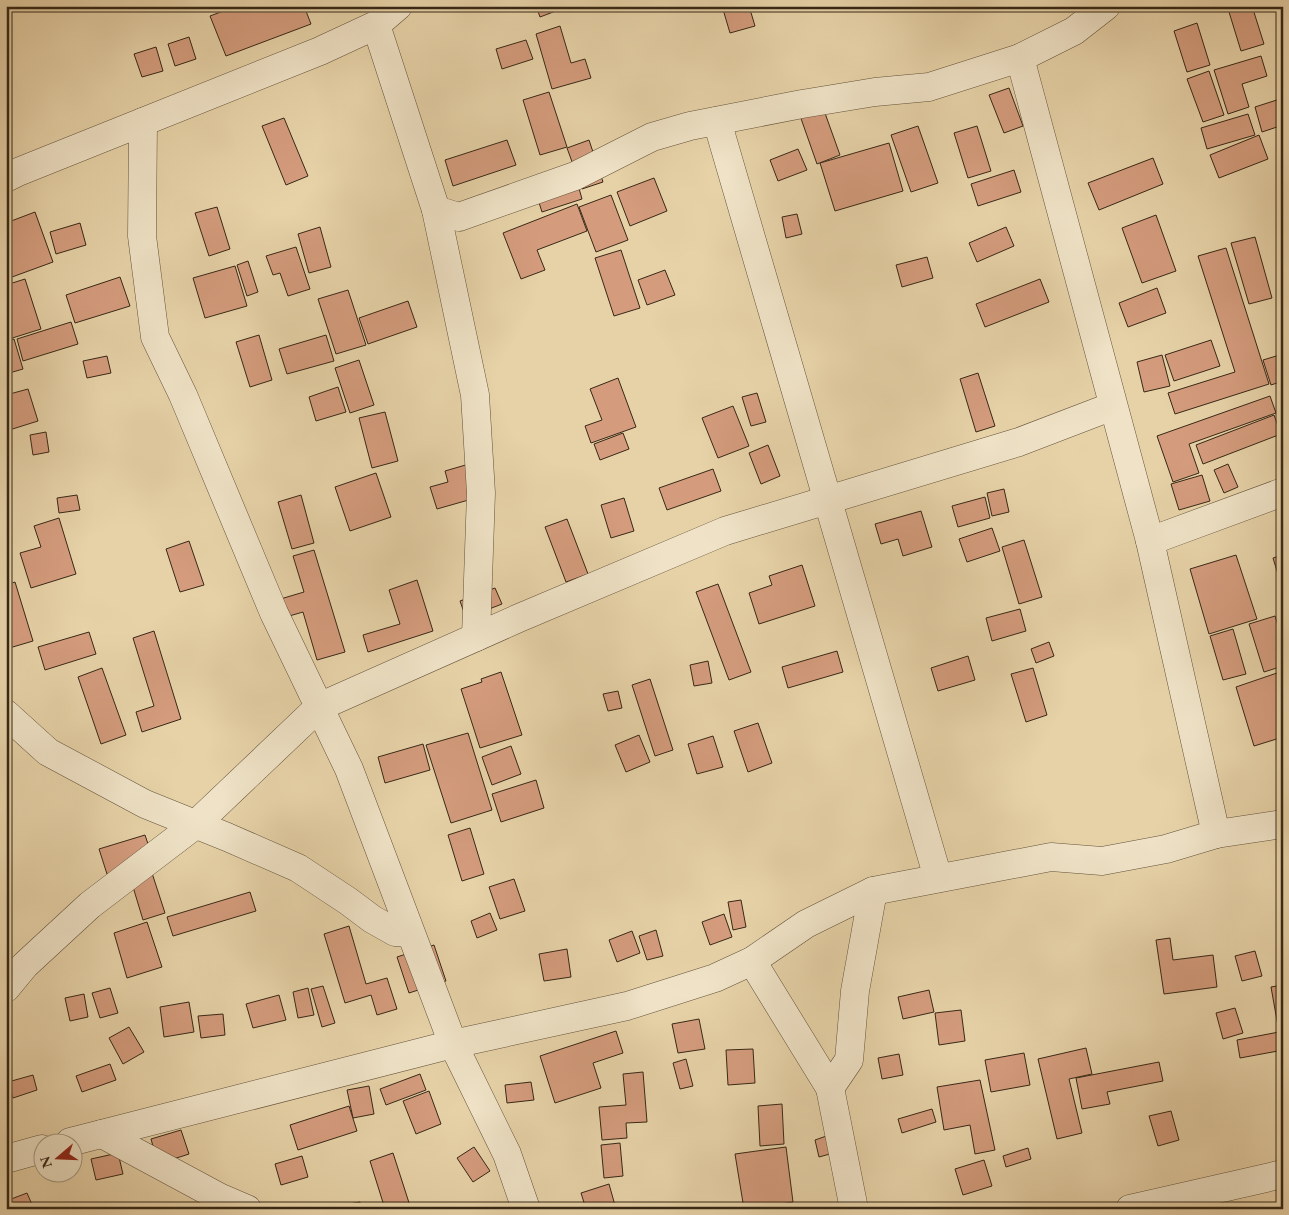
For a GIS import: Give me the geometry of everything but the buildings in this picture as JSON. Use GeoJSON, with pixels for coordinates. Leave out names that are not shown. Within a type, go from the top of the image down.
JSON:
{"type":"FeatureCollection","features":[{"type":"Feature","properties":{"kind":"street"},"geometry":{"type":"LineString","coordinates":[[6,178],[320,51],[376,25],[398,6]]}},
{"type":"Feature","properties":{"kind":"street"},"geometry":{"type":"LineString","coordinates":[[436,210],[459,217],[574,176],[652,137],[690,126],[875,92],[929,87],[1020,58],[1074,31],[1106,6]]}},
{"type":"Feature","properties":{"kind":"street"},"geometry":{"type":"LineString","coordinates":[[376,25],[436,210],[475,395],[481,493],[476,637]]}},
{"type":"Feature","properties":{"kind":"street"},"geometry":{"type":"LineString","coordinates":[[1020,58],[1150,541],[1216,834]]}},
{"type":"Feature","properties":{"kind":"street"},"geometry":{"type":"LineString","coordinates":[[717,121],[938,878]]}},
{"type":"Feature","properties":{"kind":"street"},"geometry":{"type":"LineString","coordinates":[[143,122],[142,236],[155,337],[183,395],[274,613],[349,769],[453,1044],[507,1154],[526,1209]]}},
{"type":"Feature","properties":{"kind":"street"},"geometry":{"type":"LineString","coordinates":[[6,988],[25,965],[90,905],[195,824],[319,707],[476,637],[725,531],[1019,442],[1113,406]]}},
{"type":"Feature","properties":{"kind":"street"},"geometry":{"type":"LineString","coordinates":[[1150,541],[1283,492]]}},
{"type":"Feature","properties":{"kind":"street"},"geometry":{"type":"LineString","coordinates":[[6,714],[48,752],[145,804],[298,868],[372,919],[395,932],[410,933]]}},
{"type":"Feature","properties":{"kind":"street"},"geometry":{"type":"LineString","coordinates":[[82,1139],[453,1044],[627,1006],[715,978],[752,961],[806,924],[873,891],[1052,858],[1102,861],[1166,849],[1216,834],[1283,824]]}},
{"type":"Feature","properties":{"kind":"street"},"geometry":{"type":"LineString","coordinates":[[830,1088],[848,1060],[855,991],[873,891]]}},
{"type":"Feature","properties":{"kind":"street"},"geometry":{"type":"LineString","coordinates":[[752,961],[830,1088],[854,1209]]}},
{"type":"Feature","properties":{"kind":"street"},"geometry":{"type":"LineString","coordinates":[[102,1134],[219,1197],[247,1209]]}},
{"type":"Feature","properties":{"kind":"street"},"geometry":{"type":"LineString","coordinates":[[6,1159],[32,1152]]}},
{"type":"Feature","properties":{"kind":"street"},"geometry":{"type":"LineString","coordinates":[[1143,1207],[1283,1174]]}}]}
